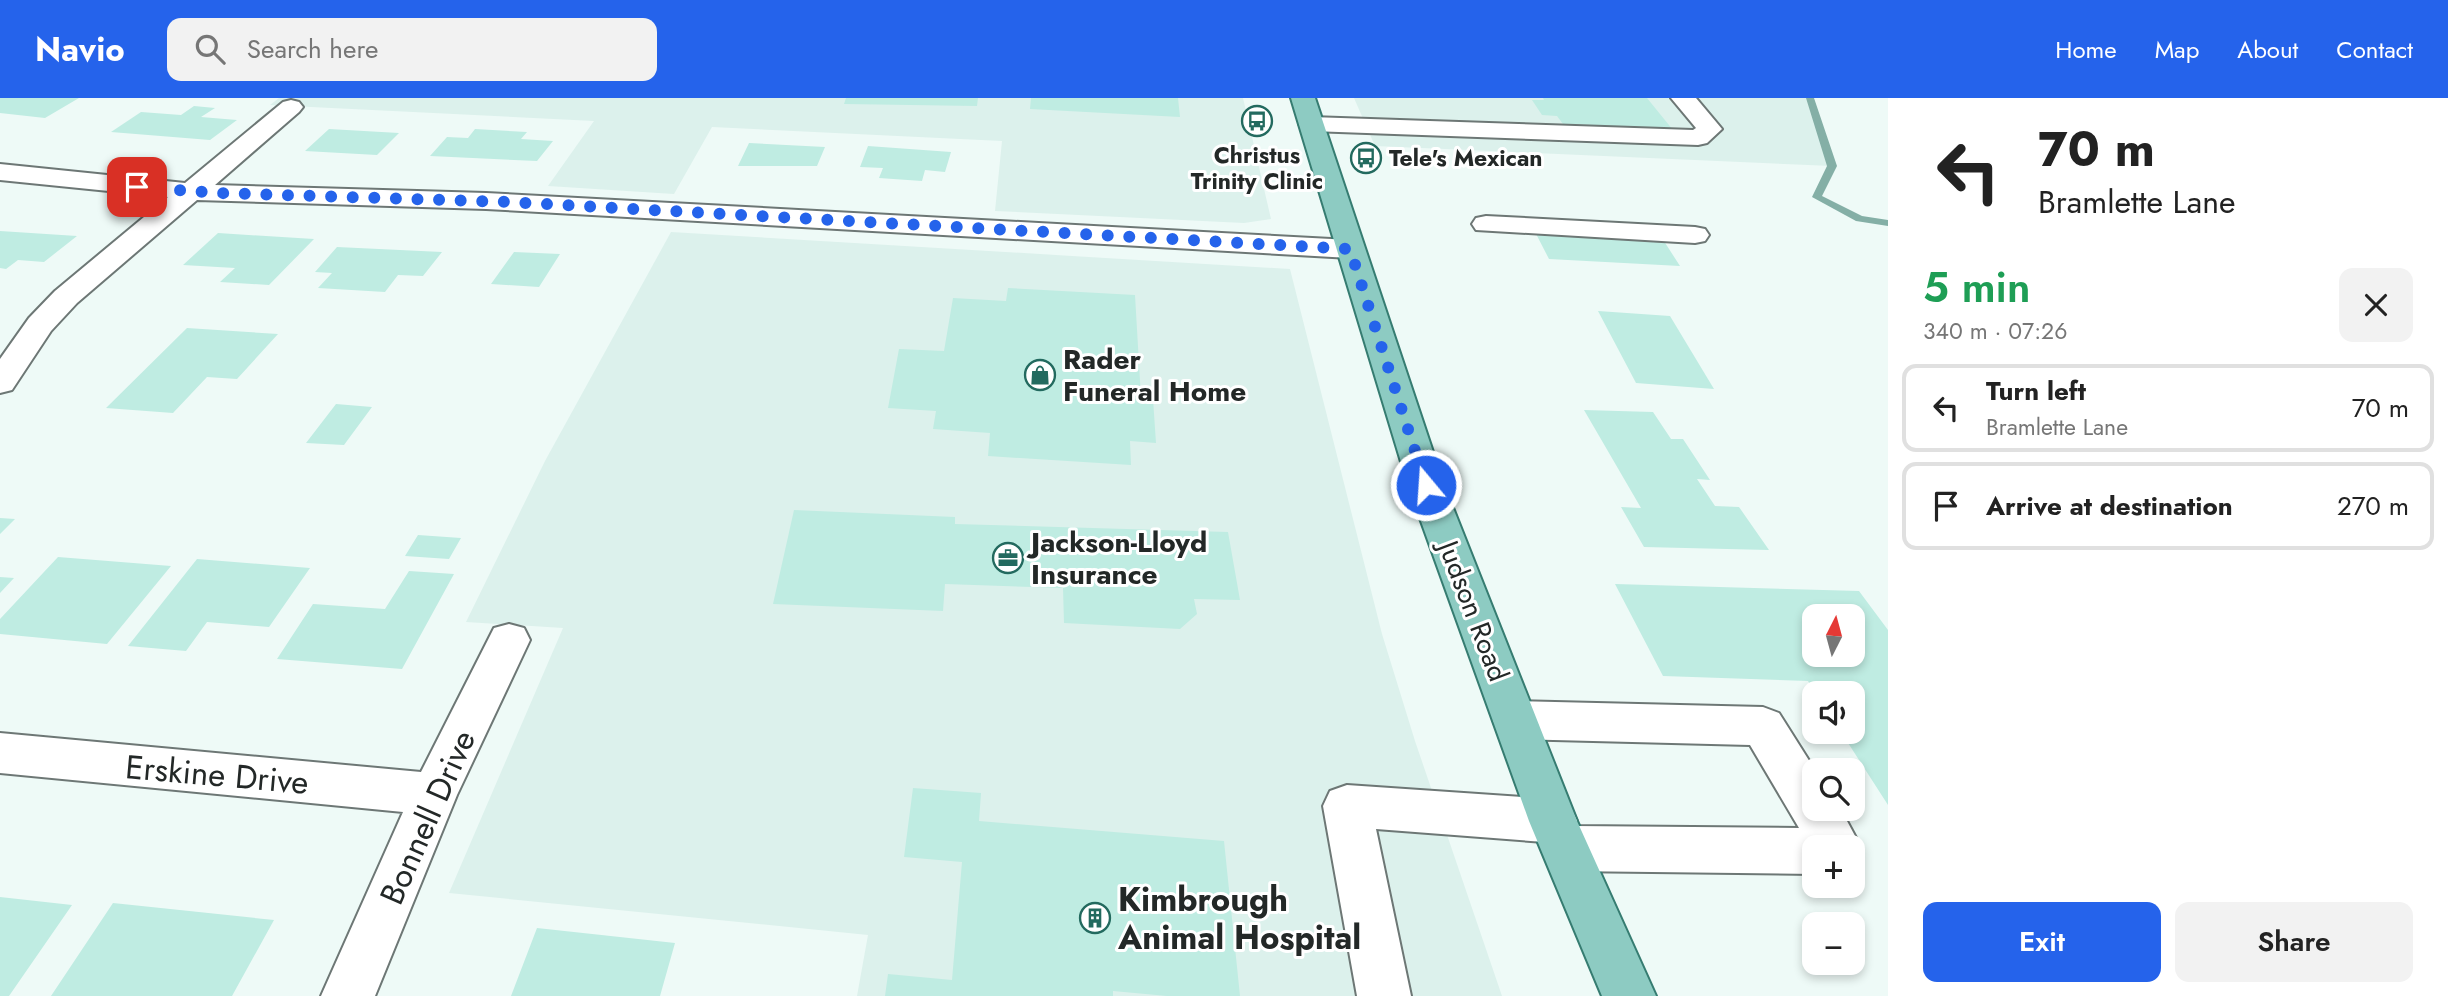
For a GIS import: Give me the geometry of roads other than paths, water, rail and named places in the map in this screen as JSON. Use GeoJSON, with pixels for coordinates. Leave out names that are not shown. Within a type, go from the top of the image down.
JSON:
{"type":"FeatureCollection","features":[{"type":"Feature","properties":{"kind":"main road","name":"Judson Road"},"geometry":{"type":"LineString","coordinates":[[1307,111],[1426,485],[1560,835],[1629,996]]}},
{"type":"Feature","properties":{"kind":"street"},"geometry":{"type":"LineString","coordinates":[[1307,111],[1413,118],[1500,131],[1698,138],[1710,130],[1683,98]]}},
{"type":"Feature","properties":{"kind":"street"},"geometry":{"type":"LineString","coordinates":[[0,383],[32,335],[57,305],[291,107]]}},
{"type":"Feature","properties":{"kind":"street"},"geometry":{"type":"LineString","coordinates":[[1487,109],[1500,131]]}},
{"type":"Feature","properties":{"kind":"street"},"geometry":{"type":"LineString","coordinates":[[0,172],[191,192],[520,203],[1350,249]]}},
{"type":"Feature","properties":{"kind":"street"},"geometry":{"type":"LineString","coordinates":[[1486,224],[1695,235]]}},
{"type":"Feature","properties":{"kind":"street","name":"Bonnell Drive"},"geometry":{"type":"LineString","coordinates":[[348,996],[434,794],[509,640]]}},
{"type":"Feature","properties":{"kind":"street"},"geometry":{"type":"LineString","coordinates":[[1515,720],[1763,726],[1830,835]]}},
{"type":"Feature","properties":{"kind":"street","name":"Erskine Drive"},"geometry":{"type":"LineString","coordinates":[[0,754],[434,794]]}},
{"type":"Feature","properties":{"kind":"street"},"geometry":{"type":"LineString","coordinates":[[1384,996],[1346,806],[1560,835],[1802,851]]}},
{"type":"Feature","properties":{"kind":"waterway"},"geometry":{"type":"LineString","coordinates":[[1810,98],[1832,166],[1817,197],[1860,219],[1888,223]]}},
{"type":"Feature","properties":{"kind":"place","name":"Christus Trinity Clinic"},"geometry":{"type":"Point","coordinates":[1257,121]}},
{"type":"Feature","properties":{"kind":"place","name":"Tele's Mexican"},"geometry":{"type":"Point","coordinates":[1366,158]}},
{"type":"Feature","properties":{"kind":"place","name":"Rader Funeral Home"},"geometry":{"type":"Point","coordinates":[1040,375]}},
{"type":"Feature","properties":{"kind":"place","name":"Jackson-Lloyd Insurance"},"geometry":{"type":"Point","coordinates":[1008,558]}},
{"type":"Feature","properties":{"kind":"place","name":"Kimbrough Animal Hospital"},"geometry":{"type":"Point","coordinates":[1095,918]}}]}
